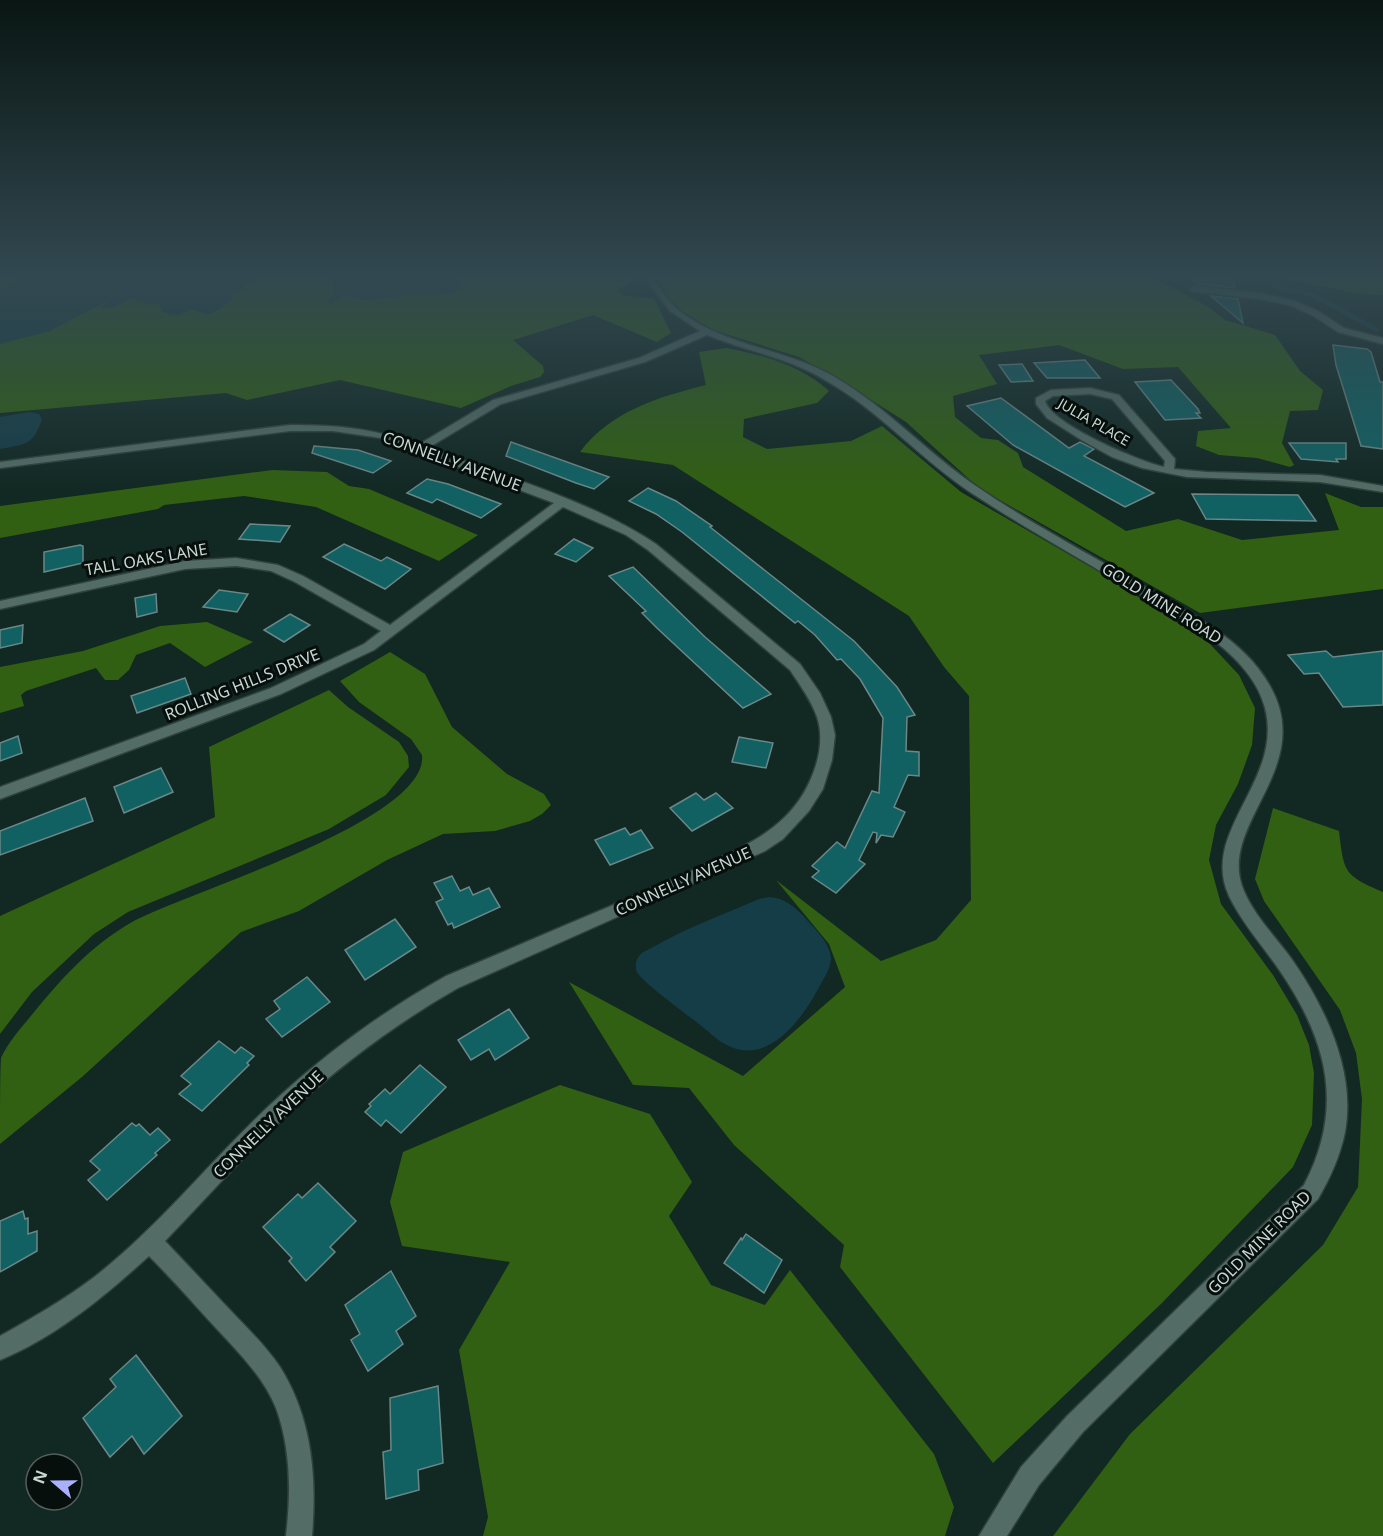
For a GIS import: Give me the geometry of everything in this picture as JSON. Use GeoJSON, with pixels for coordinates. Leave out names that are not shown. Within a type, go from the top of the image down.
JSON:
{"type":"FeatureCollection","features":[{"type":"Feature","properties":{"kind":"street"},"geometry":{"type":"LineString","coordinates":[[420,448],[497,402],[631,363],[663,350]]}},
{"type":"Feature","properties":{"kind":"street","name":"GOLD MINE ROAD"},"geometry":{"type":"LineString","coordinates":[[763,350],[794,360],[828,377],[895,423],[957,478],[976,491],[1211,632],[1238,656],[1258,679],[1273,708],[1276,722],[1277,734],[1263,783],[1232,844],[1229,868],[1239,900],[1302,986],[1324,1032],[1331,1054],[1336,1087],[1337,1120],[1328,1160],[1311,1192],[1075,1424],[1030,1476],[992,1536]]}},
{"type":"Feature","properties":{"kind":"street","name":"JULIA PLACE"},"geometry":{"type":"LineString","coordinates":[[1168,471],[1171,461],[1115,397],[1090,391],[1052,393],[1040,400],[1040,404],[1046,411],[1074,431],[1137,463],[1168,471],[1202,476],[1324,479],[1383,489]]}},
{"type":"Feature","properties":{"kind":"street","name":"CONNELLY AVENUE"},"geometry":{"type":"LineString","coordinates":[[0,465],[301,428],[355,430],[383,435],[562,502],[613,524],[652,547],[795,667],[818,702],[828,735],[825,760],[815,789],[796,817],[777,835],[749,853],[463,977],[416,1003],[327,1067],[288,1101],[150,1241],[100,1285],[50,1320],[0,1349]]}},
{"type":"Feature","properties":{"kind":"street","name":"ROLLING HILLS DRIVE"},"geometry":{"type":"LineString","coordinates":[[0,793],[276,691],[369,646],[562,502]]}},
{"type":"Feature","properties":{"kind":"street","name":"TALL OAKS LANE"},"geometry":{"type":"LineString","coordinates":[[0,605],[185,565],[236,562],[263,565],[291,576],[391,631]]}},
{"type":"Feature","properties":{"kind":"street"},"geometry":{"type":"LineString","coordinates":[[150,1241],[262,1362],[277,1385],[289,1413],[302,1467],[302,1510],[299,1536]]}},
{"type":"Feature","properties":{"kind":"green space"},"geometry":{"type":"Polygon","coordinates":[[[0,350],[524,350],[543,366],[544,372],[540,377],[511,386],[461,408],[340,380],[247,400],[226,393],[0,413],[0,350]]]}},
{"type":"Feature","properties":{"kind":"green space"},"geometry":{"type":"Polygon","coordinates":[[[734,350],[781,362],[806,374],[829,391],[817,403],[744,419],[743,437],[767,449],[851,441],[882,426],[961,492],[1108,577],[1210,644],[1239,675],[1255,708],[1252,745],[1238,784],[1216,825],[1209,860],[1221,904],[1273,975],[1297,1015],[1309,1045],[1314,1073],[1312,1125],[1293,1167],[1162,1303],[993,1463],[840,1267],[844,1245],[734,1145],[689,1088],[633,1085],[569,982],[743,1076],[845,987],[829,944],[776,880],[881,961],[936,940],[971,900],[969,696],[944,667],[909,616],[673,465],[580,452],[592,438],[621,416],[653,401],[706,385],[699,352],[734,350]]]}},
{"type":"Feature","properties":{"kind":"green space"},"geometry":{"type":"Polygon","coordinates":[[[776,350],[1022,350],[979,355],[997,384],[953,396],[955,417],[981,438],[998,440],[1018,453],[1023,467],[1126,531],[1178,519],[1242,540],[1339,530],[1325,493],[1361,507],[1383,507],[1383,589],[1200,613],[980,489],[906,422],[799,357],[776,350]]]}},
{"type":"Feature","properties":{"kind":"green space"},"geometry":{"type":"Polygon","coordinates":[[[1071,350],[1285,350],[1300,371],[1323,390],[1318,410],[1290,411],[1282,443],[1294,465],[1290,467],[1257,458],[1219,455],[1196,446],[1198,431],[1231,428],[1178,367],[1123,369],[1071,350]]]}},
{"type":"Feature","properties":{"kind":"green space"},"geometry":{"type":"Polygon","coordinates":[[[272,470],[327,472],[349,486],[369,489],[478,535],[439,561],[316,507],[244,496],[164,505],[158,509],[0,538],[0,506],[272,470]]]}},
{"type":"Feature","properties":{"kind":"green space"},"geometry":{"type":"Polygon","coordinates":[[[207,622],[253,642],[205,667],[170,643],[136,655],[129,670],[118,680],[105,680],[96,668],[26,691],[21,695],[24,706],[0,713],[0,667],[83,651],[160,626],[207,622]]]}},
{"type":"Feature","properties":{"kind":"green space"},"geometry":{"type":"Polygon","coordinates":[[[390,652],[425,674],[452,727],[507,774],[544,794],[551,805],[530,821],[495,831],[443,834],[387,860],[299,911],[241,932],[82,1077],[0,1144],[1,1058],[14,1037],[42,1003],[89,953],[132,922],[299,852],[347,829],[387,805],[414,780],[422,755],[411,739],[359,702],[340,681],[390,652]]]}},
{"type":"Feature","properties":{"kind":"green space"},"geometry":{"type":"Polygon","coordinates":[[[329,690],[348,707],[399,742],[408,756],[409,767],[386,795],[329,829],[128,912],[94,934],[32,992],[0,1034],[0,916],[215,817],[209,747],[329,690]]]}},
{"type":"Feature","properties":{"kind":"green space"},"geometry":{"type":"Polygon","coordinates":[[[1273,808],[1339,831],[1342,856],[1348,871],[1360,881],[1383,892],[1383,1536],[1053,1536],[1130,1434],[1323,1245],[1358,1187],[1362,1099],[1356,1053],[1340,1010],[1264,901],[1255,879],[1273,808]]]}},
{"type":"Feature","properties":{"kind":"green space"},"geometry":{"type":"Polygon","coordinates":[[[560,1085],[650,1114],[692,1182],[669,1216],[711,1285],[765,1305],[790,1270],[934,1454],[954,1507],[945,1536],[483,1536],[488,1517],[459,1350],[510,1262],[402,1246],[390,1202],[403,1152],[560,1085]]]}},
{"type":"Feature","properties":{"kind":"water"},"geometry":{"type":"Polygon","coordinates":[[[29,412],[39,414],[42,419],[35,434],[27,442],[0,449],[0,417],[29,412]]]}},
{"type":"Feature","properties":{"kind":"water"},"geometry":{"type":"Polygon","coordinates":[[[769,897],[786,902],[803,916],[825,942],[830,952],[831,962],[808,1006],[786,1033],[773,1043],[759,1049],[743,1050],[728,1046],[659,993],[641,978],[636,964],[641,954],[668,939],[759,899],[769,897]]]}},
{"type":"Feature","properties":{"kind":"building"},"geometry":{"type":"Polygon","coordinates":[[[1334,350],[1368,350],[1371,352],[1380,382],[1383,382],[1383,449],[1361,446],[1336,365],[1334,350]]]}},
{"type":"Feature","properties":{"kind":"building"},"geometry":{"type":"Polygon","coordinates":[[[1085,360],[1100,378],[1047,378],[1034,363],[1085,360]]]}},
{"type":"Feature","properties":{"kind":"building"},"geometry":{"type":"Polygon","coordinates":[[[1022,364],[1033,381],[1011,382],[999,365],[1022,364]]]}},
{"type":"Feature","properties":{"kind":"building"},"geometry":{"type":"Polygon","coordinates":[[[1171,380],[1198,409],[1200,413],[1196,413],[1201,418],[1165,420],[1135,382],[1171,380]]]}},
{"type":"Feature","properties":{"kind":"building"},"geometry":{"type":"Polygon","coordinates":[[[1001,398],[1069,448],[1080,442],[1094,449],[1084,456],[1154,493],[1125,507],[1013,445],[967,406],[1001,398]]]}},
{"type":"Feature","properties":{"kind":"building"},"geometry":{"type":"Polygon","coordinates":[[[511,442],[609,477],[594,489],[576,483],[506,456],[511,442]]]}},
{"type":"Feature","properties":{"kind":"building"},"geometry":{"type":"Polygon","coordinates":[[[1289,443],[1346,443],[1346,459],[1336,459],[1338,462],[1301,459],[1289,443]]]}},
{"type":"Feature","properties":{"kind":"building"},"geometry":{"type":"Polygon","coordinates":[[[314,446],[358,450],[391,461],[373,473],[312,453],[314,446]]]}},
{"type":"Feature","properties":{"kind":"building"},"geometry":{"type":"Polygon","coordinates":[[[427,479],[448,484],[501,504],[481,518],[437,499],[432,503],[407,493],[427,479]]]}},
{"type":"Feature","properties":{"kind":"building"},"geometry":{"type":"Polygon","coordinates":[[[648,488],[676,501],[712,526],[710,527],[854,641],[897,687],[915,715],[907,717],[906,751],[919,752],[919,776],[908,775],[894,807],[905,812],[893,837],[881,835],[876,843],[877,833],[873,832],[859,860],[865,864],[836,893],[812,877],[819,871],[812,866],[837,842],[845,848],[872,791],[879,793],[883,718],[860,679],[841,659],[837,660],[815,635],[798,621],[795,623],[682,532],[656,514],[629,501],[648,488]]]}},
{"type":"Feature","properties":{"kind":"building"},"geometry":{"type":"Polygon","coordinates":[[[1192,494],[1298,495],[1316,521],[1206,519],[1192,494]]]}},
{"type":"Feature","properties":{"kind":"building"},"geometry":{"type":"Polygon","coordinates":[[[250,524],[290,526],[280,542],[239,539],[250,524]]]}},
{"type":"Feature","properties":{"kind":"building"},"geometry":{"type":"Polygon","coordinates":[[[574,539],[593,548],[576,562],[555,554],[574,539]]]}},
{"type":"Feature","properties":{"kind":"building"},"geometry":{"type":"Polygon","coordinates":[[[344,544],[381,561],[387,557],[411,569],[385,589],[323,557],[344,544]]]}},
{"type":"Feature","properties":{"kind":"building"},"geometry":{"type":"Polygon","coordinates":[[[83,546],[83,563],[44,572],[44,552],[83,546]]]}},
{"type":"Feature","properties":{"kind":"building"},"geometry":{"type":"Polygon","coordinates":[[[633,567],[705,637],[771,694],[743,708],[658,629],[642,613],[646,611],[609,576],[633,567]]]}},
{"type":"Feature","properties":{"kind":"building"},"geometry":{"type":"Polygon","coordinates":[[[219,590],[248,594],[237,612],[203,607],[219,590]]]}},
{"type":"Feature","properties":{"kind":"building"},"geometry":{"type":"Polygon","coordinates":[[[156,594],[157,612],[137,617],[135,598],[156,594]]]}},
{"type":"Feature","properties":{"kind":"building"},"geometry":{"type":"Polygon","coordinates":[[[290,614],[310,625],[284,642],[264,630],[290,614]]]}},
{"type":"Feature","properties":{"kind":"building"},"geometry":{"type":"Polygon","coordinates":[[[23,625],[22,643],[0,648],[0,630],[23,625]]]}},
{"type":"Feature","properties":{"kind":"building"},"geometry":{"type":"Polygon","coordinates":[[[1326,651],[1333,657],[1383,651],[1383,705],[1343,707],[1319,673],[1304,674],[1288,655],[1326,651]]]}},
{"type":"Feature","properties":{"kind":"building"},"geometry":{"type":"Polygon","coordinates":[[[185,678],[191,694],[137,713],[131,696],[185,678]]]}},
{"type":"Feature","properties":{"kind":"building"},"geometry":{"type":"Polygon","coordinates":[[[18,736],[22,753],[0,761],[0,743],[18,736]]]}},
{"type":"Feature","properties":{"kind":"building"},"geometry":{"type":"Polygon","coordinates":[[[739,737],[773,743],[766,768],[732,762],[739,737]]]}},
{"type":"Feature","properties":{"kind":"building"},"geometry":{"type":"Polygon","coordinates":[[[161,768],[173,792],[124,813],[114,787],[161,768]]]}},
{"type":"Feature","properties":{"kind":"building"},"geometry":{"type":"Polygon","coordinates":[[[696,793],[704,800],[716,793],[733,808],[692,831],[670,808],[696,793]]]}},
{"type":"Feature","properties":{"kind":"building"},"geometry":{"type":"Polygon","coordinates":[[[85,798],[93,821],[0,855],[0,831],[85,798]]]}},
{"type":"Feature","properties":{"kind":"building"},"geometry":{"type":"Polygon","coordinates":[[[625,828],[630,835],[641,830],[653,848],[610,865],[595,840],[625,828]]]}},
{"type":"Feature","properties":{"kind":"building"},"geometry":{"type":"Polygon","coordinates":[[[452,876],[460,891],[469,887],[473,895],[489,888],[500,907],[454,928],[452,923],[448,925],[436,902],[443,899],[434,883],[452,876]]]}},
{"type":"Feature","properties":{"kind":"building"},"geometry":{"type":"Polygon","coordinates":[[[395,919],[416,947],[365,980],[345,950],[395,919]]]}},
{"type":"Feature","properties":{"kind":"building"},"geometry":{"type":"Polygon","coordinates":[[[307,977],[330,1002],[282,1037],[266,1019],[280,1009],[274,1001],[307,977]]]}},
{"type":"Feature","properties":{"kind":"building"},"geometry":{"type":"Polygon","coordinates":[[[509,1009],[529,1038],[495,1060],[489,1049],[471,1060],[458,1040],[509,1009]]]}},
{"type":"Feature","properties":{"kind":"building"},"geometry":{"type":"Polygon","coordinates":[[[219,1041],[235,1053],[241,1047],[254,1056],[247,1063],[249,1065],[202,1111],[179,1094],[191,1084],[181,1076],[219,1041]]]}},
{"type":"Feature","properties":{"kind":"building"},"geometry":{"type":"Polygon","coordinates":[[[420,1065],[446,1087],[401,1133],[386,1120],[381,1126],[365,1112],[371,1106],[369,1104],[385,1089],[390,1094],[420,1065]]]}},
{"type":"Feature","properties":{"kind":"building"},"geometry":{"type":"Polygon","coordinates":[[[132,1123],[136,1126],[139,1124],[150,1135],[158,1128],[170,1140],[155,1153],[157,1155],[107,1200],[88,1180],[100,1170],[90,1161],[132,1123]]]}},
{"type":"Feature","properties":{"kind":"building"},"geometry":{"type":"Polygon","coordinates":[[[318,1183],[356,1221],[330,1247],[335,1252],[306,1281],[289,1261],[292,1258],[263,1227],[298,1194],[302,1198],[318,1183]]]}},
{"type":"Feature","properties":{"kind":"building"},"geometry":{"type":"Polygon","coordinates":[[[23,1211],[25,1219],[28,1218],[28,1234],[37,1231],[37,1251],[0,1272],[0,1221],[23,1211]]]}},
{"type":"Feature","properties":{"kind":"building"},"geometry":{"type":"Polygon","coordinates":[[[746,1234],[782,1260],[764,1293],[724,1263],[746,1234]]]}},
{"type":"Feature","properties":{"kind":"building"},"geometry":{"type":"Polygon","coordinates":[[[391,1271],[416,1316],[396,1331],[403,1344],[368,1371],[351,1340],[360,1334],[345,1305],[391,1271]]]}},
{"type":"Feature","properties":{"kind":"building"},"geometry":{"type":"Polygon","coordinates":[[[136,1355],[182,1416],[144,1454],[132,1436],[110,1457],[83,1418],[116,1387],[110,1379],[136,1355]]]}},
{"type":"Feature","properties":{"kind":"building"},"geometry":{"type":"Polygon","coordinates":[[[438,1386],[443,1463],[418,1470],[419,1490],[386,1499],[383,1452],[391,1450],[390,1398],[438,1386]]]}}]}
